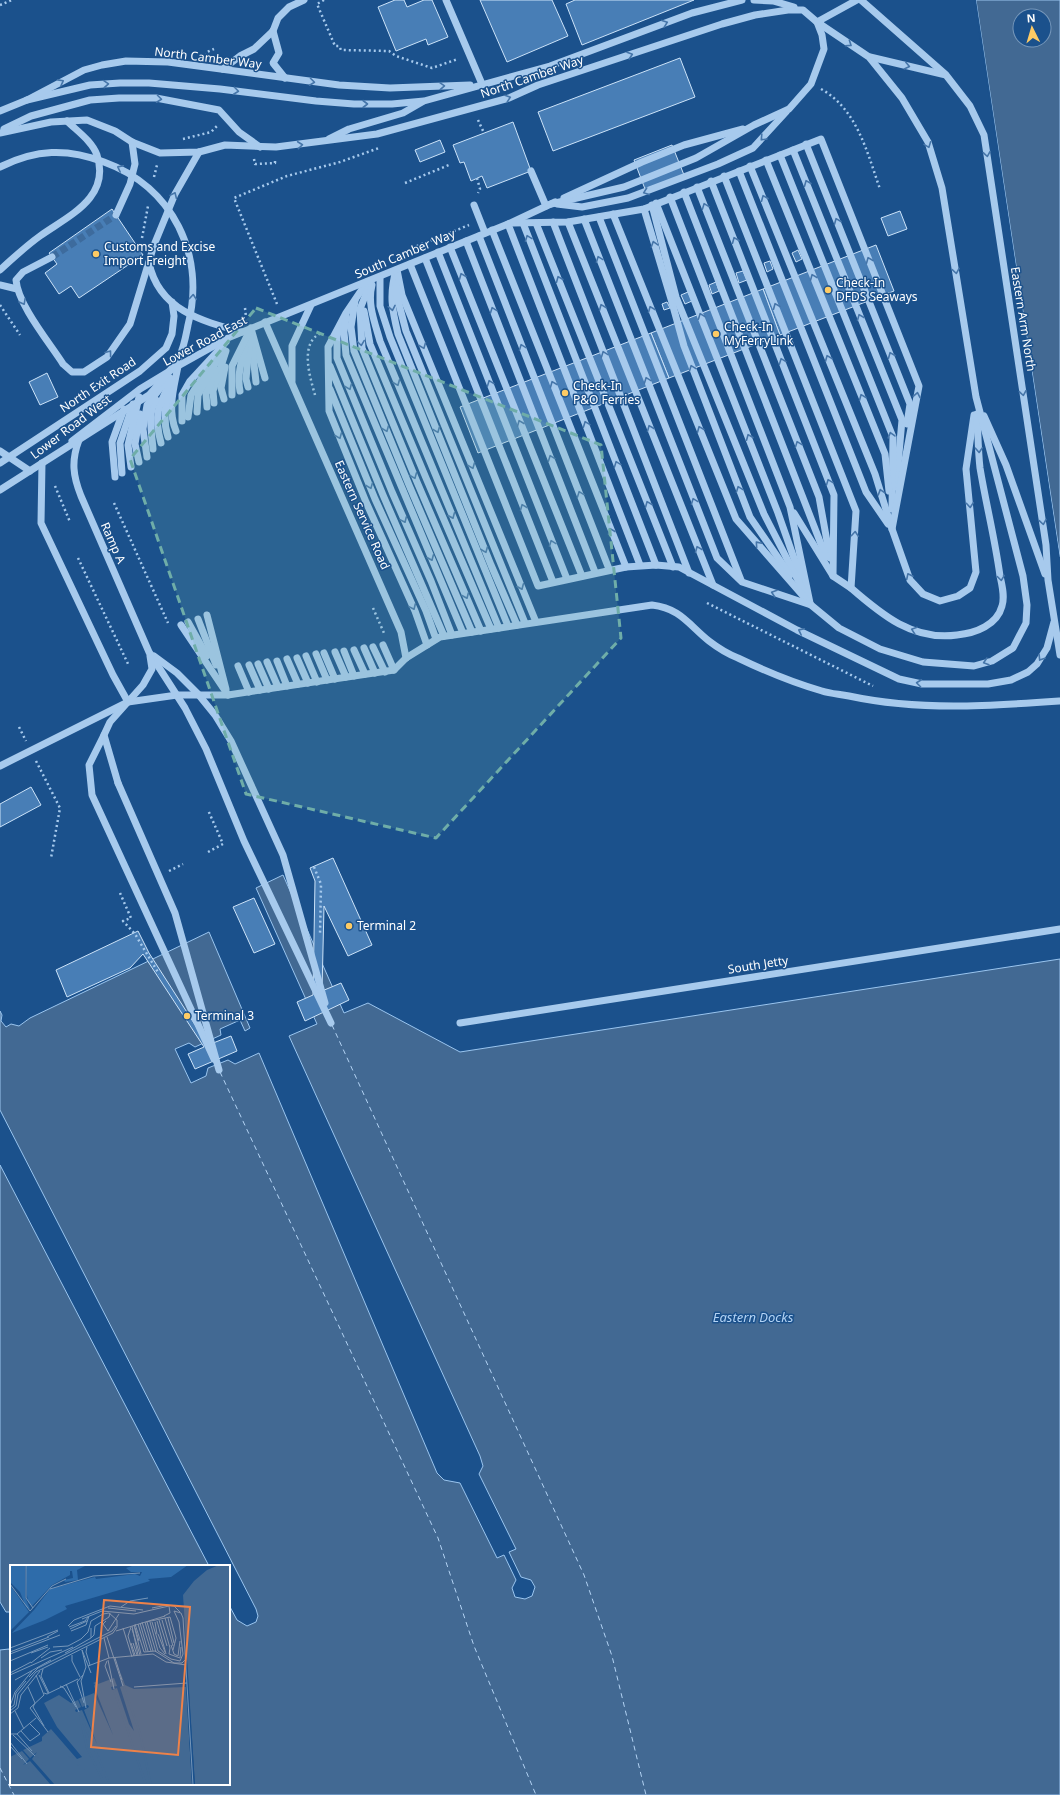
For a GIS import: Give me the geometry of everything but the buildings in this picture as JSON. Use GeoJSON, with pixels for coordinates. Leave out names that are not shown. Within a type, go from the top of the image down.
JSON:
{"type":"FeatureCollection","features":[{"type":"Feature","properties":{"kind":"lane"},"geometry":{"type":"LineString","coordinates":[[223,69],[240,56],[254,49],[272,31],[278,18],[289,8],[304,0]]}},
{"type":"Feature","properties":{"kind":"lane"},"geometry":{"type":"LineString","coordinates":[[446,0],[482,84]]}},
{"type":"Feature","properties":{"kind":"lane","name":"North Camber Way"},"geometry":{"type":"LineString","coordinates":[[27,100],[90,85],[149,83],[220,89],[316,101],[354,104],[392,104],[424,101],[550,66],[692,13],[742,0]]}},
{"type":"Feature","properties":{"kind":"lane"},"geometry":{"type":"LineString","coordinates":[[613,214],[736,519],[811,605],[839,628],[880,649],[923,662],[974,666],[992,661],[1013,648],[1026,623],[1027,605],[1023,576],[976,397],[942,188],[928,142],[902,98],[869,57],[817,22],[803,10],[773,1],[754,0]]}},
{"type":"Feature","properties":{"kind":"lane"},"geometry":{"type":"LineString","coordinates":[[817,22],[858,0]]}},
{"type":"Feature","properties":{"kind":"lane","name":"Eastern Arm North"},"geometry":{"type":"LineString","coordinates":[[861,0],[946,75],[970,106],[984,135],[1046,545],[1048,580],[1060,655]]}},
{"type":"Feature","properties":{"kind":"lane","name":"North Camber Way"},"geometry":{"type":"LineString","coordinates":[[0,132],[67,121],[87,120],[115,131],[132,142],[160,153],[199,152],[225,145],[261,147],[322,142],[377,134],[435,120],[509,98],[538,86],[755,15],[788,10],[803,10]]}},
{"type":"Feature","properties":{"kind":"lane","name":"South Camber Way"},"geometry":{"type":"LineString","coordinates":[[548,205],[582,207],[628,198],[718,164],[753,148],[811,84],[824,49],[822,35],[817,22]]}},
{"type":"Feature","properties":{"kind":"lane"},"geometry":{"type":"LineString","coordinates":[[272,31],[279,53],[273,63],[285,78]]}},
{"type":"Feature","properties":{"kind":"lane"},"geometry":{"type":"LineString","coordinates":[[869,57],[946,75]]}},
{"type":"Feature","properties":{"kind":"lane","name":"North Camber Way"},"geometry":{"type":"LineString","coordinates":[[27,100],[84,70],[102,64],[126,62],[168,62],[285,78],[390,88],[482,84]]}},
{"type":"Feature","properties":{"kind":"lane"},"geometry":{"type":"LineString","coordinates":[[0,132],[31,116],[90,100],[156,98],[219,110],[239,132],[261,147]]}},
{"type":"Feature","properties":{"kind":"lane"},"geometry":{"type":"LineString","coordinates":[[0,111],[27,100]]}},
{"type":"Feature","properties":{"kind":"lane","name":"North Camber Way"},"geometry":{"type":"LineString","coordinates":[[322,142],[349,129],[403,113],[424,101]]}},
{"type":"Feature","properties":{"kind":"lane","name":"South Camber Way"},"geometry":{"type":"LineString","coordinates":[[548,205],[624,187],[696,158],[754,125],[789,109]]}},
{"type":"Feature","properties":{"kind":"lane"},"geometry":{"type":"LineString","coordinates":[[0,270],[39,237],[86,204],[95,190],[100,171],[97,155],[89,142],[67,121]]}},
{"type":"Feature","properties":{"kind":"lane","name":"South Camber Way"},"geometry":{"type":"LineString","coordinates":[[265,322],[311,305],[508,224],[642,162],[684,145],[754,125]]}},
{"type":"Feature","properties":{"kind":"lane"},"geometry":{"type":"LineString","coordinates":[[640,565],[508,224],[568,222],[644,209],[670,197],[821,139],[919,386],[892,529]]}},
{"type":"Feature","properties":{"kind":"lane"},"geometry":{"type":"LineString","coordinates":[[116,215],[130,184],[135,164],[132,142]]}},
{"type":"Feature","properties":{"kind":"lane"},"geometry":{"type":"LineString","coordinates":[[806,144],[910,404],[892,529]]}},
{"type":"Feature","properties":{"kind":"lane"},"geometry":{"type":"LineString","coordinates":[[793,150],[902,420],[892,529]]}},
{"type":"Feature","properties":{"kind":"lane"},"geometry":{"type":"LineString","coordinates":[[0,167],[35,153],[60,152],[83,154],[119,167],[149,186],[179,224],[191,265],[193,289],[192,312],[180,356],[149,395],[0,491]]}},
{"type":"Feature","properties":{"kind":"lane"},"geometry":{"type":"LineString","coordinates":[[52,257],[23,272],[16,280],[17,289],[22,301],[63,364],[72,372],[84,372],[107,357],[130,324],[154,245],[175,194],[199,152]]}},
{"type":"Feature","properties":{"kind":"lane"},"geometry":{"type":"LineString","coordinates":[[780,155],[893,437],[892,529]]}},
{"type":"Feature","properties":{"kind":"lane"},"geometry":{"type":"LineString","coordinates":[[766,160],[885,454],[892,529]]}},
{"type":"Feature","properties":{"kind":"lane"},"geometry":{"type":"LineString","coordinates":[[750,166],[875,474],[910,580],[923,594],[940,601],[958,596],[970,588],[976,572],[966,469],[976,397]]}},
{"type":"Feature","properties":{"kind":"lane"},"geometry":{"type":"LineString","coordinates":[[739,171],[866,492],[892,529]]}},
{"type":"Feature","properties":{"kind":"lane"},"geometry":{"type":"LineString","coordinates":[[531,172],[548,205]]}},
{"type":"Feature","properties":{"kind":"lane"},"geometry":{"type":"LineString","coordinates":[[724,176],[856,511],[851,588]]}},
{"type":"Feature","properties":{"kind":"lane"},"geometry":{"type":"LineString","coordinates":[[711,181],[834,495],[833,576]]}},
{"type":"Feature","properties":{"kind":"lane"},"geometry":{"type":"LineString","coordinates":[[697,187],[818,497],[833,576]]}},
{"type":"Feature","properties":{"kind":"lane"},"geometry":{"type":"LineString","coordinates":[[684,192],[806,501],[833,576]]}},
{"type":"Feature","properties":{"kind":"lane"},"geometry":{"type":"LineString","coordinates":[[670,197],[790,507],[811,605]]}},
{"type":"Feature","properties":{"kind":"lane"},"geometry":{"type":"LineString","coordinates":[[654,204],[778,513],[811,605]]}},
{"type":"Feature","properties":{"kind":"lane"},"geometry":{"type":"LineString","coordinates":[[654,204],[676,297],[764,514],[811,605]]}},
{"type":"Feature","properties":{"kind":"lane"},"geometry":{"type":"LineString","coordinates":[[474,205],[482,234],[609,569]]}},
{"type":"Feature","properties":{"kind":"lane"},"geometry":{"type":"LineString","coordinates":[[644,209],[672,299],[684,346],[750,517],[811,605]]}},
{"type":"Feature","properties":{"kind":"lane"},"geometry":{"type":"LineString","coordinates":[[598,217],[742,582]]}},
{"type":"Feature","properties":{"kind":"lane"},"geometry":{"type":"LineString","coordinates":[[584,220],[717,558],[742,582],[811,605]]}},
{"type":"Feature","properties":{"kind":"lane"},"geometry":{"type":"LineString","coordinates":[[553,222],[689,573]]}},
{"type":"Feature","properties":{"kind":"lane"},"geometry":{"type":"LineString","coordinates":[[568,222],[713,585]]}},
{"type":"Feature","properties":{"kind":"lane"},"geometry":{"type":"LineString","coordinates":[[523,223],[656,565]]}},
{"type":"Feature","properties":{"kind":"lane"},"geometry":{"type":"LineString","coordinates":[[536,223],[673,567]]}},
{"type":"Feature","properties":{"kind":"lane"},"geometry":{"type":"LineString","coordinates":[[492,230],[626,567]]}},
{"type":"Feature","properties":{"kind":"lane"},"geometry":{"type":"LineString","coordinates":[[466,241],[595,572]]}},
{"type":"Feature","properties":{"kind":"lane"},"geometry":{"type":"LineString","coordinates":[[450,247],[582,576]]}},
{"type":"Feature","properties":{"kind":"lane"},"geometry":{"type":"LineString","coordinates":[[438,252],[567,579]]}},
{"type":"Feature","properties":{"kind":"lane"},"geometry":{"type":"LineString","coordinates":[[424,258],[553,582]]}},
{"type":"Feature","properties":{"kind":"lane"},"geometry":{"type":"LineString","coordinates":[[149,261],[152,274],[165,298],[198,320],[242,332]]}},
{"type":"Feature","properties":{"kind":"lane"},"geometry":{"type":"LineString","coordinates":[[410,264],[538,586],[609,569],[640,565],[679,567],[797,630],[899,680],[922,684],[988,684],[1010,680],[1028,672],[1037,664],[1047,648],[1054,622]]}},
{"type":"Feature","properties":{"kind":"lane"},"geometry":{"type":"LineString","coordinates":[[396,270],[402,296],[536,622]]}},
{"type":"Feature","properties":{"kind":"lane"},"geometry":{"type":"LineString","coordinates":[[396,270],[396,293],[406,331],[525,623]]}},
{"type":"Feature","properties":{"kind":"lane"},"geometry":{"type":"LineString","coordinates":[[396,270],[392,284],[390,304],[398,334],[491,565],[517,625]]}},
{"type":"Feature","properties":{"kind":"lane"},"geometry":{"type":"LineString","coordinates":[[373,279],[360,309],[362,348],[417,482],[481,630]]}},
{"type":"Feature","properties":{"kind":"lane"},"geometry":{"type":"LineString","coordinates":[[373,279],[355,299],[346,312],[328,347],[329,411],[366,502],[415,611],[427,645]]}},
{"type":"Feature","properties":{"kind":"lane"},"geometry":{"type":"LineString","coordinates":[[373,279],[390,337],[508,626]]}},
{"type":"Feature","properties":{"kind":"lane"},"geometry":{"type":"LineString","coordinates":[[373,279],[370,292],[371,309],[380,341],[499,628]]}},
{"type":"Feature","properties":{"kind":"lane"},"geometry":{"type":"LineString","coordinates":[[0,285],[17,289]]}},
{"type":"Feature","properties":{"kind":"lane"},"geometry":{"type":"LineString","coordinates":[[364,298],[364,318],[370,344],[491,629]]}},
{"type":"Feature","properties":{"kind":"lane"},"geometry":{"type":"LineString","coordinates":[[355,299],[351,327],[354,351],[472,632]]}},
{"type":"Feature","properties":{"kind":"lane","name":"North Exit Road"},"geometry":{"type":"LineString","coordinates":[[0,464],[140,371],[166,348],[172,334],[174,316],[172,302]]}},
{"type":"Feature","properties":{"kind":"lane","name":"Eastern Service Road"},"geometry":{"type":"LineString","coordinates":[[292,384],[292,346],[311,305]]}},
{"type":"Feature","properties":{"kind":"lane"},"geometry":{"type":"LineString","coordinates":[[346,312],[344,332],[346,355],[463,633]]}},
{"type":"Feature","properties":{"kind":"lane","name":"Eastern Service Road"},"geometry":{"type":"LineString","coordinates":[[265,322],[401,632],[406,658]]}},
{"type":"Feature","properties":{"kind":"lane","name":"Lower Road East"},"geometry":{"type":"LineString","coordinates":[[155,380],[230,337],[265,322]]}},
{"type":"Feature","properties":{"kind":"lane"},"geometry":{"type":"LineString","coordinates":[[340,323],[337,338],[337,358],[392,492],[431,581],[448,636]]}},
{"type":"Feature","properties":{"kind":"lane"},"geometry":{"type":"LineString","coordinates":[[251,328],[265,378]]}},
{"type":"Feature","properties":{"kind":"lane"},"geometry":{"type":"LineString","coordinates":[[251,328],[256,382]]}},
{"type":"Feature","properties":{"kind":"lane"},"geometry":{"type":"LineString","coordinates":[[248,387],[247,367],[251,328]]}},
{"type":"Feature","properties":{"kind":"lane"},"geometry":{"type":"LineString","coordinates":[[240,391],[238,382],[241,362],[251,328]]}},
{"type":"Feature","properties":{"kind":"lane"},"geometry":{"type":"LineString","coordinates":[[232,395],[232,366],[251,328]]}},
{"type":"Feature","properties":{"kind":"lane"},"geometry":{"type":"LineString","coordinates":[[224,399],[221,388],[230,337]]}},
{"type":"Feature","properties":{"kind":"lane"},"geometry":{"type":"LineString","coordinates":[[214,403],[213,391],[230,337]]}},
{"type":"Feature","properties":{"kind":"lane"},"geometry":{"type":"LineString","coordinates":[[207,408],[206,394],[230,337]]}},
{"type":"Feature","properties":{"kind":"lane"},"geometry":{"type":"LineString","coordinates":[[197,412],[198,394],[230,337]]}},
{"type":"Feature","properties":{"kind":"lane"},"geometry":{"type":"LineString","coordinates":[[185,419],[182,395],[190,382],[230,337]]}},
{"type":"Feature","properties":{"kind":"lane"},"geometry":{"type":"LineString","coordinates":[[328,362],[383,495],[448,636]]}},
{"type":"Feature","properties":{"kind":"lane"},"geometry":{"type":"LineString","coordinates":[[176,431],[172,420],[171,401],[178,366]]}},
{"type":"Feature","properties":{"kind":"lane"},"geometry":{"type":"LineString","coordinates":[[168,437],[164,425],[165,405],[178,366]]}},
{"type":"Feature","properties":{"kind":"lane"},"geometry":{"type":"LineString","coordinates":[[161,443],[158,430],[158,407],[178,366]]}},
{"type":"Feature","properties":{"kind":"lane"},"geometry":{"type":"LineString","coordinates":[[153,449],[151,428],[152,405],[178,366]]}},
{"type":"Feature","properties":{"kind":"lane"},"geometry":{"type":"LineString","coordinates":[[147,457],[143,430],[147,405],[178,366]]}},
{"type":"Feature","properties":{"kind":"lane","name":"Lower Road West"},"geometry":{"type":"LineString","coordinates":[[0,491],[42,463],[140,389],[155,380]]}},
{"type":"Feature","properties":{"kind":"lane"},"geometry":{"type":"LineString","coordinates":[[328,385],[375,499],[426,612],[436,639]]}},
{"type":"Feature","properties":{"kind":"lane"},"geometry":{"type":"LineString","coordinates":[[138,462],[135,444],[141,408],[140,389]]}},
{"type":"Feature","properties":{"kind":"lane"},"geometry":{"type":"LineString","coordinates":[[130,467],[128,445],[140,389]]}},
{"type":"Feature","properties":{"kind":"lane"},"geometry":{"type":"LineString","coordinates":[[122,473],[120,443],[131,408],[140,389]]}},
{"type":"Feature","properties":{"kind":"lane"},"geometry":{"type":"LineString","coordinates":[[115,477],[112,442],[124,408],[140,389]]}},
{"type":"Feature","properties":{"kind":"lane"},"geometry":{"type":"LineString","coordinates":[[976,397],[1006,465],[1048,580]]}},
{"type":"Feature","properties":{"kind":"lane"},"geometry":{"type":"LineString","coordinates":[[790,507],[833,576],[851,588],[872,608],[898,624],[941,637],[968,634],[985,627],[996,618],[1003,605],[1003,594],[995,540],[980,467],[976,397]]}},
{"type":"Feature","properties":{"kind":"lane","name":"Ramp A"},"geometry":{"type":"LineString","coordinates":[[79,440],[74,453],[74,477],[149,652]]}},
{"type":"Feature","properties":{"kind":"lane"},"geometry":{"type":"LineString","coordinates":[[0,451],[30,471]]}},
{"type":"Feature","properties":{"kind":"lane"},"geometry":{"type":"LineString","coordinates":[[42,463],[41,523],[113,675],[128,702]]}},
{"type":"Feature","properties":{"kind":"lane"},"geometry":{"type":"LineString","coordinates":[[0,766],[128,702],[177,695],[228,695],[385,672],[394,670],[406,658],[436,639],[481,630],[652,604],[665,606],[686,619],[709,641],[731,655],[786,678],[823,691],[866,700],[931,707],[1003,705],[1060,701]]}},
{"type":"Feature","properties":{"kind":"lane"},"geometry":{"type":"LineString","coordinates":[[207,615],[228,695]]}},
{"type":"Feature","properties":{"kind":"lane"},"geometry":{"type":"LineString","coordinates":[[198,619],[228,695]]}},
{"type":"Feature","properties":{"kind":"lane"},"geometry":{"type":"LineString","coordinates":[[188,622],[228,695]]}},
{"type":"Feature","properties":{"kind":"lane"},"geometry":{"type":"LineString","coordinates":[[181,625],[228,695]]}},
{"type":"Feature","properties":{"kind":"lane"},"geometry":{"type":"LineString","coordinates":[[385,642],[394,670]]}},
{"type":"Feature","properties":{"kind":"lane"},"geometry":{"type":"LineString","coordinates":[[373,647],[385,672]]}},
{"type":"Feature","properties":{"kind":"lane"},"geometry":{"type":"LineString","coordinates":[[364,648],[375,673]]}},
{"type":"Feature","properties":{"kind":"lane"},"geometry":{"type":"LineString","coordinates":[[354,650],[365,674]]}},
{"type":"Feature","properties":{"kind":"lane"},"geometry":{"type":"LineString","coordinates":[[344,651],[354,676]]}},
{"type":"Feature","properties":{"kind":"lane"},"geometry":{"type":"LineString","coordinates":[[149,652],[177,673],[198,694],[215,715],[231,741],[282,855],[331,1023],[244,841],[206,749],[177,695],[149,652]]}},
{"type":"Feature","properties":{"kind":"lane"},"geometry":{"type":"LineString","coordinates":[[104,735],[118,783],[175,913],[219,1070],[133,887],[92,795],[89,765],[110,722],[143,685],[152,669],[149,652]]}},
{"type":"Feature","properties":{"kind":"lane"},"geometry":{"type":"LineString","coordinates":[[335,652],[346,677]]}},
{"type":"Feature","properties":{"kind":"lane"},"geometry":{"type":"LineString","coordinates":[[324,653],[335,679]]}},
{"type":"Feature","properties":{"kind":"lane"},"geometry":{"type":"LineString","coordinates":[[316,654],[327,680]]}},
{"type":"Feature","properties":{"kind":"lane"},"geometry":{"type":"LineString","coordinates":[[306,656],[317,682]]}},
{"type":"Feature","properties":{"kind":"lane"},"geometry":{"type":"LineString","coordinates":[[297,658],[308,683]]}},
{"type":"Feature","properties":{"kind":"lane"},"geometry":{"type":"LineString","coordinates":[[287,659],[298,684]]}},
{"type":"Feature","properties":{"kind":"lane"},"geometry":{"type":"LineString","coordinates":[[277,661],[287,686]]}},
{"type":"Feature","properties":{"kind":"lane"},"geometry":{"type":"LineString","coordinates":[[267,662],[278,688]]}},
{"type":"Feature","properties":{"kind":"lane"},"geometry":{"type":"LineString","coordinates":[[258,664],[269,689]]}},
{"type":"Feature","properties":{"kind":"lane"},"geometry":{"type":"LineString","coordinates":[[249,665],[260,690]]}},
{"type":"Feature","properties":{"kind":"lane"},"geometry":{"type":"LineString","coordinates":[[238,666],[249,692]]}},
{"type":"Feature","properties":{"kind":"lane","name":"South Jetty"},"geometry":{"type":"LineString","coordinates":[[460,1023],[1060,929]]}},
{"type":"Feature","properties":{"kind":"path"},"geometry":{"type":"LineString","coordinates":[[0,5],[12,0]]}},
{"type":"Feature","properties":{"kind":"path"},"geometry":{"type":"LineString","coordinates":[[324,0],[316,4],[335,46],[339,46],[341,50],[388,51],[396,56],[432,68],[460,58]]}},
{"type":"Feature","properties":{"kind":"path"},"geometry":{"type":"LineString","coordinates":[[811,84],[833,96],[858,127],[880,189]]}},
{"type":"Feature","properties":{"kind":"path"},"geometry":{"type":"LineString","coordinates":[[471,122],[479,120],[484,133]]}},
{"type":"Feature","properties":{"kind":"path"},"geometry":{"type":"LineString","coordinates":[[277,304],[234,198],[287,176],[340,162],[383,146]]}},
{"type":"Feature","properties":{"kind":"path"},"geometry":{"type":"LineString","coordinates":[[405,182],[449,165]]}},
{"type":"Feature","properties":{"kind":"path"},"geometry":{"type":"LineString","coordinates":[[476,178],[478,184]]}},
{"type":"Feature","properties":{"kind":"path"},"geometry":{"type":"LineString","coordinates":[[0,305],[20,335]]}},
{"type":"Feature","properties":{"kind":"path"},"geometry":{"type":"LineString","coordinates":[[54,484],[70,522]]}},
{"type":"Feature","properties":{"kind":"path"},"geometry":{"type":"LineString","coordinates":[[114,502],[171,630]]}},
{"type":"Feature","properties":{"kind":"path"},"geometry":{"type":"LineString","coordinates":[[78,558],[129,666]]}},
{"type":"Feature","properties":{"kind":"path"},"geometry":{"type":"LineString","coordinates":[[707,603],[875,688]]}},
{"type":"Feature","properties":{"kind":"path"},"geometry":{"type":"LineString","coordinates":[[374,608],[385,642]]}},
{"type":"Feature","properties":{"kind":"path"},"geometry":{"type":"LineString","coordinates":[[18,728],[60,808],[51,858]]}},
{"type":"Feature","properties":{"kind":"path"},"geometry":{"type":"LineString","coordinates":[[208,810],[223,844],[208,852]]}},
{"type":"Feature","properties":{"kind":"path"},"geometry":{"type":"LineString","coordinates":[[120,893],[131,918],[123,922],[135,934]]}},
{"type":"Feature","properties":{"kind":"highlighted area"},"geometry":{"type":"Polygon","coordinates":[[[256,308],[601,445],[621,638],[436,838],[246,794],[130,459],[256,308]]]}},
{"type":"Feature","properties":{"kind":"water"},"geometry":{"type":"Polygon","coordinates":[[[976,0],[1060,0],[1060,557],[976,0]]]}},
{"type":"Feature","properties":{"kind":"water","name":"Eastern Docks"},"geometry":{"type":"Polygon","coordinates":[[[283,875],[344,1013],[368,1003],[460,1052],[1060,959],[1060,1795],[0,1795],[0,1650],[9,1649],[10,1785],[230,1785],[230,1607],[237,1620],[247,1626],[256,1622],[258,1616],[256,1609],[0,1110],[0,1011],[2,1015],[1,1021],[6,1027],[11,1024],[19,1026],[30,1018],[209,932],[250,1028],[245,1031],[240,1020],[220,1029],[221,1035],[195,1047],[189,1043],[175,1049],[191,1083],[206,1076],[208,1068],[228,1060],[235,1064],[259,1053],[437,1473],[444,1480],[460,1483],[497,1558],[504,1555],[516,1580],[512,1588],[515,1597],[525,1599],[532,1596],[535,1587],[531,1580],[521,1577],[509,1552],[516,1549],[479,1474],[483,1466],[480,1456],[289,1036],[317,1024],[256,888],[283,875]]]}},
{"type":"Feature","properties":{"kind":"water"},"geometry":{"type":"Polygon","coordinates":[[[0,1165],[208,1565],[10,1565],[10,1612],[6,1612],[0,1602],[0,1165]]]}},
{"type":"Feature","properties":{"kind":"pier"},"geometry":{"type":"Polygon","coordinates":[[[974,0],[976,0],[1060,559],[1058,557],[974,0]]]}},
{"type":"Feature","properties":{"kind":"ferry route"},"geometry":{"type":"LineString","coordinates":[[332,1025],[584,1575],[612,1656],[646,1795]]}},
{"type":"Feature","properties":{"kind":"ferry route"},"geometry":{"type":"LineString","coordinates":[[220,1072],[438,1538],[474,1646],[536,1795]]}},
{"type":"Feature","properties":{"kind":"ferry route"},"geometry":{"type":"LineString","coordinates":[[0,1768],[14,1795]]}},
{"type":"Feature","properties":{"kind":"tunnel"},"geometry":{"type":"LineString","coordinates":[[52,257],[116,215]]}},
{"type":"Feature","properties":{"kind":"place","name":"Customs and Excise Import Freight"},"geometry":{"type":"Point","coordinates":[96,254]}},
{"type":"Feature","properties":{"kind":"place","name":"Check-In DFDS Seaways"},"geometry":{"type":"Point","coordinates":[828,290]}},
{"type":"Feature","properties":{"kind":"place","name":"Check-In MyFerryLink"},"geometry":{"type":"Point","coordinates":[716,334]}},
{"type":"Feature","properties":{"kind":"place","name":"Check-In P&O Ferries"},"geometry":{"type":"Point","coordinates":[565,393]}},
{"type":"Feature","properties":{"kind":"place","name":"Terminal 2"},"geometry":{"type":"Point","coordinates":[349,926]}},
{"type":"Feature","properties":{"kind":"place","name":"Terminal 3"},"geometry":{"type":"Point","coordinates":[187,1016]}}]}
